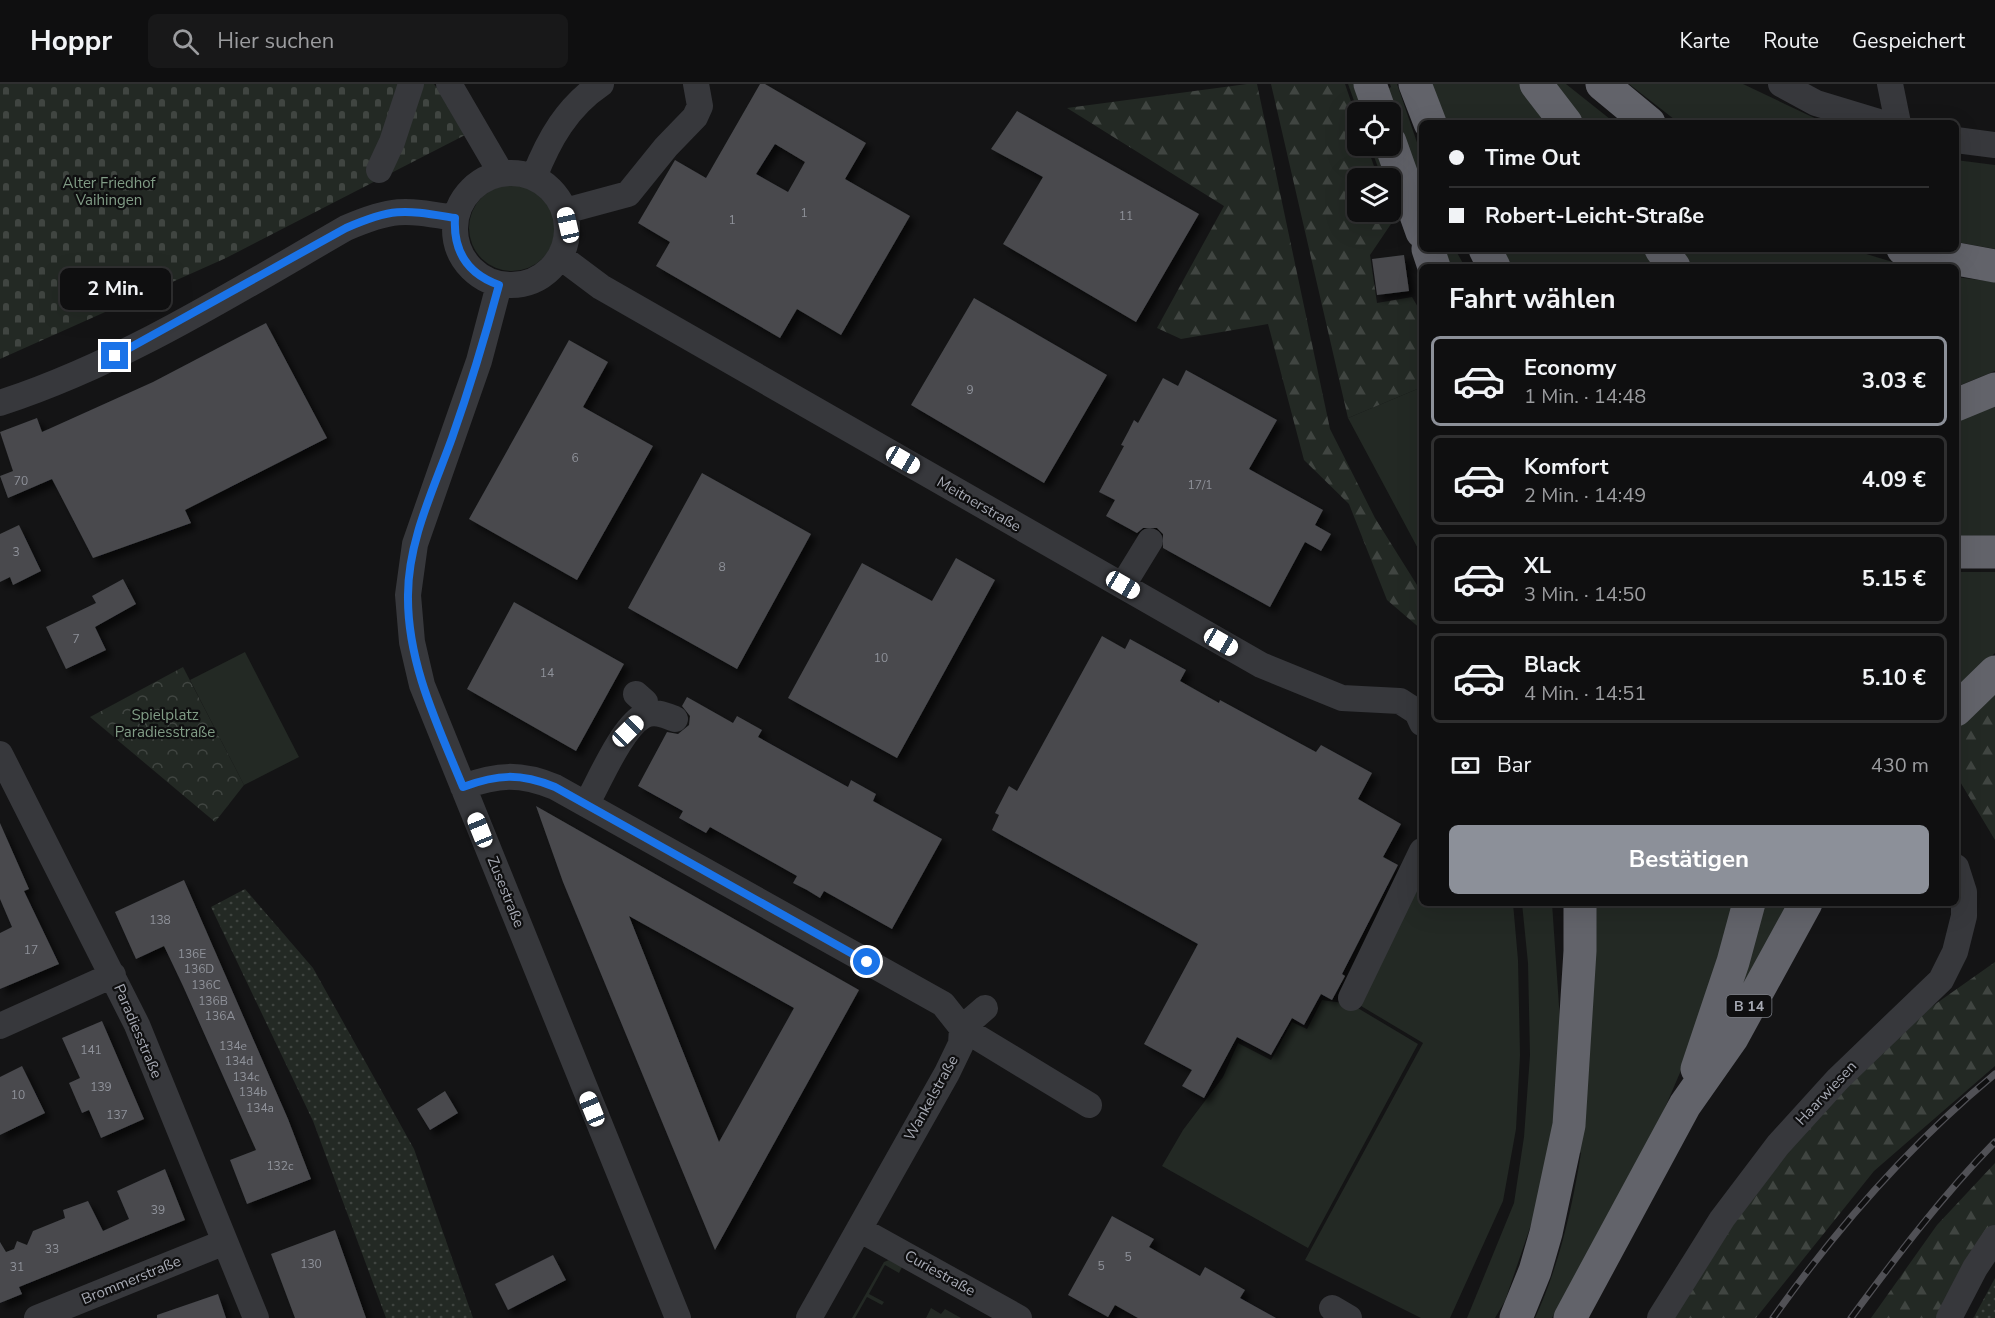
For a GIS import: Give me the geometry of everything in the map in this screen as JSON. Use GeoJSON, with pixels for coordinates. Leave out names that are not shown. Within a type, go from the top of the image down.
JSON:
{"type":"FeatureCollection","features":[{"type":"Feature","properties":{"kind":"highway"},"geometry":{"type":"LineString","coordinates":[[1370,84],[1376,102]]}},
{"type":"Feature","properties":{"kind":"highway"},"geometry":{"type":"LineString","coordinates":[[1415,84],[1429,120]]}},
{"type":"Feature","properties":{"kind":"highway"},"geometry":{"type":"LineString","coordinates":[[1536,84],[1564,120]]}},
{"type":"Feature","properties":{"kind":"highway"},"geometry":{"type":"LineString","coordinates":[[1602,84],[1646,120]]}},
{"type":"Feature","properties":{"kind":"highway"},"geometry":{"type":"LineString","coordinates":[[1395,156],[1419,224]]}},
{"type":"Feature","properties":{"kind":"highway"},"geometry":{"type":"LineString","coordinates":[[1919,252],[1995,266]]}},
{"type":"Feature","properties":{"kind":"highway"},"geometry":{"type":"LineString","coordinates":[[1959,404],[1995,389]]}},
{"type":"Feature","properties":{"kind":"highway"},"geometry":{"type":"LineString","coordinates":[[1959,552],[1995,552]]}},
{"type":"Feature","properties":{"kind":"highway"},"geometry":{"type":"LineString","coordinates":[[1959,707],[1995,672]]}},
{"type":"Feature","properties":{"kind":"highway"},"geometry":{"type":"LineString","coordinates":[[1561,906],[1574,1021]]}},
{"type":"Feature","properties":{"kind":"highway"},"geometry":{"type":"LineString","coordinates":[[1516,1318],[1535,1271],[1560,1177],[1569,1125],[1580,951],[1580,906]]}},
{"type":"Feature","properties":{"kind":"highway","name":"B 14"},"geometry":{"type":"LineString","coordinates":[[1685,1105],[1733,962],[1748,906]]}},
{"type":"Feature","properties":{"kind":"highway","name":"B 14"},"geometry":{"type":"LineString","coordinates":[[1570,1318],[1685,1105],[1732,1038],[1804,906]]}},
{"type":"Feature","properties":{"kind":"street"},"geometry":{"type":"LineString","coordinates":[[379,170],[392,142],[411,84]]}},
{"type":"Feature","properties":{"kind":"street"},"geometry":{"type":"LineString","coordinates":[[448,84],[501,173]]}},
{"type":"Feature","properties":{"kind":"street"},"geometry":{"type":"LineString","coordinates":[[534,177],[556,128],[572,109],[602,84]]}},
{"type":"Feature","properties":{"kind":"street"},"geometry":{"type":"LineString","coordinates":[[565,211],[628,194],[666,147],[695,117],[700,106],[696,84]]}},
{"type":"Feature","properties":{"kind":"street"},"geometry":{"type":"LineString","coordinates":[[1781,84],[1816,103],[1872,120]]}},
{"type":"Feature","properties":{"kind":"street"},"geometry":{"type":"LineString","coordinates":[[1890,84],[1898,120]]}},
{"type":"Feature","properties":{"kind":"street"},"geometry":{"type":"LineString","coordinates":[[1959,140],[1995,146]]}},
{"type":"Feature","properties":{"kind":"street"},"geometry":{"type":"LineString","coordinates":[[517,172],[534,177],[547,185],[557,196],[565,211],[568,225],[567,242],[561,257],[549,271],[535,281],[517,286],[499,285],[473,272],[464,261],[454,233],[455,218],[461,202],[471,189],[485,179],[501,173],[517,172]]}},
{"type":"Feature","properties":{"kind":"street"},"geometry":{"type":"LineString","coordinates":[[0,404],[60,382],[133,348],[346,228],[375,216],[394,211],[416,211],[455,218]]}},
{"type":"Feature","properties":{"kind":"street","name":"Meitnerstraße"},"geometry":{"type":"LineString","coordinates":[[561,257],[601,287],[1261,665],[1342,698],[1400,700],[1417,712],[1419,716]]}},
{"type":"Feature","properties":{"kind":"street","name":"Zusestraße"},"geometry":{"type":"LineString","coordinates":[[499,285],[479,361],[415,544],[408,595],[412,642],[422,685],[678,1318]]}},
{"type":"Feature","properties":{"kind":"street"},"geometry":{"type":"LineString","coordinates":[[1123,585],[1150,540]]}},
{"type":"Feature","properties":{"kind":"street"},"geometry":{"type":"LineString","coordinates":[[587,803],[628,731],[640,704],[675,719]]}},
{"type":"Feature","properties":{"kind":"street","name":"Paradiesstraße"},"geometry":{"type":"LineString","coordinates":[[0,754],[137,1025],[256,1318]]}},
{"type":"Feature","properties":{"kind":"street"},"geometry":{"type":"LineString","coordinates":[[463,787],[497,776],[532,778],[587,803],[943,1004],[962,1028],[1089,1105]]}},
{"type":"Feature","properties":{"kind":"street"},"geometry":{"type":"LineString","coordinates":[[1351,998],[1419,857]]}},
{"type":"Feature","properties":{"kind":"street","name":"Haarwiesen"},"geometry":{"type":"LineString","coordinates":[[1660,1318],[1722,1219],[1778,1144],[1838,1079],[1941,980],[1955,952],[1964,916],[1964,892],[1959,876]]}},
{"type":"Feature","properties":{"kind":"street"},"geometry":{"type":"LineString","coordinates":[[0,1026],[113,975]]}},
{"type":"Feature","properties":{"kind":"street"},"geometry":{"type":"LineString","coordinates":[[962,1028],[985,1008]]}},
{"type":"Feature","properties":{"kind":"street","name":"Wankelstraße"},"geometry":{"type":"LineString","coordinates":[[809,1318],[947,1073],[961,1044],[962,1028]]}},
{"type":"Feature","properties":{"kind":"street","name":"Curiestraße"},"geometry":{"type":"LineString","coordinates":[[859,1229],[1019,1318]]}},
{"type":"Feature","properties":{"kind":"street"},"geometry":{"type":"LineString","coordinates":[[1949,1318],[1995,1238]]}},
{"type":"Feature","properties":{"kind":"street","name":"Brommerstraße"},"geometry":{"type":"LineString","coordinates":[[38,1318],[225,1242]]}},
{"type":"Feature","properties":{"kind":"green space","name":"Alter Friedhof Vaihingen"},"geometry":{"type":"Polygon","coordinates":[[[0,84],[434,84],[469,133],[226,258],[0,359],[0,84]]]}},
{"type":"Feature","properties":{"kind":"green space"},"geometry":{"type":"Polygon","coordinates":[[[1257,84],[1330,429],[1375,518],[1419,588],[1419,627],[1387,600],[1349,504],[1304,460],[1268,324],[1181,339],[1157,328],[1224,206],[1067,108],[1257,84]]]}},
{"type":"Feature","properties":{"kind":"green space"},"geometry":{"type":"Polygon","coordinates":[[[1271,84],[1345,84],[1351,102],[1347,102],[1347,156],[1370,156],[1375,168],[1347,168],[1347,222],[1392,222],[1370,255],[1377,303],[1412,297],[1419,309],[1419,388],[1348,418],[1271,84]]]}},
{"type":"Feature","properties":{"kind":"green space"},"geometry":{"type":"Polygon","coordinates":[[[1348,84],[1360,84],[1367,102],[1354,102],[1348,84]]]}},
{"type":"Feature","properties":{"kind":"green space"},"geometry":{"type":"Polygon","coordinates":[[[1390,84],[1397,84],[1419,148],[1419,185],[1401,133],[1401,102],[1390,102],[1386,90],[1391,87],[1390,84]]]}},
{"type":"Feature","properties":{"kind":"green space"},"geometry":{"type":"Polygon","coordinates":[[[1431,84],[1525,84],[1553,120],[1445,120],[1431,84]]]}},
{"type":"Feature","properties":{"kind":"green space"},"geometry":{"type":"Polygon","coordinates":[[[1547,84],[1566,84],[1611,120],[1575,120],[1547,84]]]}},
{"type":"Feature","properties":{"kind":"green space"},"geometry":{"type":"Polygon","coordinates":[[[1629,84],[1743,84],[1819,120],[1675,120],[1629,84]]]}},
{"type":"Feature","properties":{"kind":"green space"},"geometry":{"type":"Polygon","coordinates":[[[1374,156],[1386,156],[1389,168],[1378,168],[1374,156]]]}},
{"type":"Feature","properties":{"kind":"green space"},"geometry":{"type":"Polygon","coordinates":[[[1959,160],[1995,165],[1995,249],[1959,243],[1959,160]]]}},
{"type":"Feature","properties":{"kind":"green space"},"geometry":{"type":"Polygon","coordinates":[[[512,185],[528,189],[542,198],[551,212],[555,228],[551,244],[542,258],[528,267],[512,271],[496,267],[482,258],[473,244],[469,228],[473,212],[482,198],[496,189],[512,185]]]}},
{"type":"Feature","properties":{"kind":"green space"},"geometry":{"type":"Polygon","coordinates":[[[1442,252],[1457,252],[1463,264],[1446,264],[1442,252]]]}},
{"type":"Feature","properties":{"kind":"green space"},"geometry":{"type":"Polygon","coordinates":[[[1503,252],[1652,252],[1659,264],[1509,264],[1503,252]]]}},
{"type":"Feature","properties":{"kind":"green space"},"geometry":{"type":"Polygon","coordinates":[[[1673,252],[1860,252],[1899,264],[1681,264],[1673,252]]]}},
{"type":"Feature","properties":{"kind":"green space"},"geometry":{"type":"Polygon","coordinates":[[[1959,277],[1995,282],[1995,371],[1959,386],[1959,277]]]}},
{"type":"Feature","properties":{"kind":"green space"},"geometry":{"type":"Polygon","coordinates":[[[1419,388],[1419,550],[1348,418],[1419,388]]]}},
{"type":"Feature","properties":{"kind":"green space"},"geometry":{"type":"Polygon","coordinates":[[[1995,403],[1995,538],[1959,538],[1959,419],[1995,403]]]}},
{"type":"Feature","properties":{"kind":"green space"},"geometry":{"type":"Polygon","coordinates":[[[1959,572],[1995,572],[1995,653],[1959,688],[1959,572]]]}},
{"type":"Feature","properties":{"kind":"green space"},"geometry":{"type":"Polygon","coordinates":[[[245,652],[299,757],[244,785],[190,680],[245,652]]]}},
{"type":"Feature","properties":{"kind":"green space","name":"Spielplatz Paradiesstraße"},"geometry":{"type":"Polygon","coordinates":[[[183,667],[244,785],[215,822],[90,717],[183,667]]]}},
{"type":"Feature","properties":{"kind":"green space"},"geometry":{"type":"Polygon","coordinates":[[[1995,688],[1995,840],[1959,780],[1959,724],[1995,688]]]}},
{"type":"Feature","properties":{"kind":"green space"},"geometry":{"type":"Polygon","coordinates":[[[1419,869],[1419,906],[1513,906],[1518,960],[1520,1055],[1516,1129],[1503,1201],[1450,1318],[1421,1318],[1305,1260],[1423,1043],[1351,1000],[1419,869]]]}},
{"type":"Feature","properties":{"kind":"green space"},"geometry":{"type":"Polygon","coordinates":[[[245,889],[313,968],[414,1149],[473,1318],[386,1318],[313,1121],[211,907],[245,889]]]}},
{"type":"Feature","properties":{"kind":"green space"},"geometry":{"type":"Polygon","coordinates":[[[1522,906],[1552,906],[1561,1035],[1556,1127],[1534,1216],[1505,1301],[1495,1318],[1467,1318],[1514,1203],[1524,1137],[1530,1055],[1528,963],[1522,906]]]}},
{"type":"Feature","properties":{"kind":"green space"},"geometry":{"type":"Polygon","coordinates":[[[1589,906],[1738,906],[1688,1054],[1658,1124],[1552,1318],[1535,1318],[1564,1237],[1581,1153],[1578,1152],[1589,906]]]}},
{"type":"Feature","properties":{"kind":"green space"},"geometry":{"type":"Polygon","coordinates":[[[1761,906],[1792,906],[1728,1018],[1761,906]]]}},
{"type":"Feature","properties":{"kind":"green space"},"geometry":{"type":"Polygon","coordinates":[[[1995,962],[1995,1066],[1874,1171],[1756,1318],[1664,1318],[1841,1078],[1910,1022],[1995,962]]]}},
{"type":"Feature","properties":{"kind":"green space"},"geometry":{"type":"Polygon","coordinates":[[[1322,1000],[1351,1004],[1418,1044],[1308,1248],[1162,1166],[1183,1130],[1223,1077],[1238,1043],[1271,1060],[1292,1022],[1307,1029],[1322,1000]]]}},
{"type":"Feature","properties":{"kind":"green space"},"geometry":{"type":"Polygon","coordinates":[[[1995,1163],[1995,1232],[1942,1318],[1871,1318],[1937,1225],[1995,1163]]]}},
{"type":"Feature","properties":{"kind":"green space"},"geometry":{"type":"Polygon","coordinates":[[[889,1260],[902,1267],[899,1273],[885,1265],[869,1294],[884,1302],[882,1305],[867,1297],[855,1318],[852,1318],[884,1262],[889,1260]]]}},
{"type":"Feature","properties":{"kind":"green space"},"geometry":{"type":"Polygon","coordinates":[[[1995,1278],[1995,1318],[1973,1318],[1974,1317],[1995,1278]]]}},
{"type":"Feature","properties":{"kind":"green space"},"geometry":{"type":"Polygon","coordinates":[[[931,1308],[941,1314],[945,1309],[961,1318],[926,1318],[931,1308]]]}},
{"type":"Feature","properties":{"kind":"building"},"geometry":{"type":"Polygon","coordinates":[[[760,84],[765,84],[866,143],[845,179],[910,216],[841,335],[797,309],[780,338],[656,266],[670,242],[638,223],[675,160],[706,178],[760,84]],[[775,144],[756,174],[788,192],[805,162],[775,144]]]}},
{"type":"Feature","properties":{"kind":"building"},"geometry":{"type":"Polygon","coordinates":[[[1017,111],[1199,214],[1136,322],[1003,244],[1043,177],[991,149],[1017,111]]]}},
{"type":"Feature","properties":{"kind":"building"},"geometry":{"type":"Polygon","coordinates":[[[1404,255],[1409,291],[1377,295],[1372,259],[1404,255]]]}},
{"type":"Feature","properties":{"kind":"building"},"geometry":{"type":"Polygon","coordinates":[[[974,298],[1107,375],[1044,483],[911,405],[974,298]]]}},
{"type":"Feature","properties":{"kind":"building"},"geometry":{"type":"Polygon","coordinates":[[[266,323],[327,438],[185,510],[191,523],[93,558],[52,479],[8,498],[0,476],[13,471],[0,432],[37,418],[42,432],[153,382],[266,323]]]}},
{"type":"Feature","properties":{"kind":"building"},"geometry":{"type":"Polygon","coordinates":[[[569,340],[608,362],[583,407],[653,446],[577,580],[469,519],[569,340]]]}},
{"type":"Feature","properties":{"kind":"building"},"geometry":{"type":"Polygon","coordinates":[[[1186,370],[1277,420],[1249,469],[1323,510],[1315,525],[1331,534],[1321,551],[1305,542],[1270,607],[1163,548],[1163,534],[1157,528],[1143,528],[1137,533],[1106,516],[1115,500],[1099,492],[1124,446],[1121,445],[1134,420],[1138,423],[1163,378],[1178,386],[1186,370]]]}},
{"type":"Feature","properties":{"kind":"building"},"geometry":{"type":"Polygon","coordinates":[[[702,473],[811,534],[737,669],[628,608],[702,473]]]}},
{"type":"Feature","properties":{"kind":"building"},"geometry":{"type":"Polygon","coordinates":[[[19,525],[41,571],[13,585],[10,577],[0,582],[0,534],[19,525]]]}},
{"type":"Feature","properties":{"kind":"building"},"geometry":{"type":"Polygon","coordinates":[[[956,558],[995,580],[897,758],[788,698],[862,563],[932,601],[956,558]]]}},
{"type":"Feature","properties":{"kind":"building"},"geometry":{"type":"Polygon","coordinates":[[[123,579],[136,604],[95,627],[106,650],[66,669],[46,627],[96,603],[92,596],[123,579]]]}},
{"type":"Feature","properties":{"kind":"building"},"geometry":{"type":"Polygon","coordinates":[[[514,602],[624,664],[576,751],[467,689],[514,602]]]}},
{"type":"Feature","properties":{"kind":"building"},"geometry":{"type":"Polygon","coordinates":[[[1102,636],[1125,649],[1130,639],[1186,670],[1180,681],[1219,703],[1220,700],[1316,752],[1321,745],[1372,773],[1358,799],[1401,824],[1383,857],[1398,865],[1342,974],[1345,976],[1332,1000],[1321,994],[1304,1025],[1292,1018],[1271,1055],[1237,1037],[1204,1098],[1182,1086],[1192,1070],[1144,1044],[1198,944],[992,830],[999,815],[995,813],[1009,786],[1017,791],[1102,636]]]}},
{"type":"Feature","properties":{"kind":"building"},"geometry":{"type":"Polygon","coordinates":[[[687,697],[733,723],[737,716],[762,730],[758,737],[848,787],[851,780],[876,794],[873,801],[942,839],[892,929],[824,891],[820,898],[793,883],[797,876],[710,827],[706,833],[679,818],[683,811],[638,786],[667,732],[678,734],[689,725],[690,716],[682,706],[687,697]]]}},
{"type":"Feature","properties":{"kind":"building"},"geometry":{"type":"Polygon","coordinates":[[[536,806],[859,990],[715,1250],[563,882],[536,806]],[[629,916],[719,1142],[794,1008],[629,916]]]}},
{"type":"Feature","properties":{"kind":"building"},"geometry":{"type":"Polygon","coordinates":[[[0,823],[29,889],[24,891],[59,964],[0,989],[0,933],[12,927],[0,899],[0,823]]]}},
{"type":"Feature","properties":{"kind":"building"},"geometry":{"type":"Polygon","coordinates":[[[184,880],[288,1119],[311,1179],[247,1204],[230,1160],[256,1150],[183,986],[164,946],[136,959],[115,912],[184,880]]]}},
{"type":"Feature","properties":{"kind":"building"},"geometry":{"type":"Polygon","coordinates":[[[102,1021],[144,1119],[101,1138],[89,1110],[82,1113],[69,1083],[80,1078],[62,1038],[102,1021]]]}},
{"type":"Feature","properties":{"kind":"building"},"geometry":{"type":"Polygon","coordinates":[[[22,1066],[45,1113],[0,1135],[0,1077],[22,1066]]]}},
{"type":"Feature","properties":{"kind":"building"},"geometry":{"type":"Polygon","coordinates":[[[445,1091],[458,1113],[430,1130],[417,1109],[445,1091]]]}},
{"type":"Feature","properties":{"kind":"building"},"geometry":{"type":"Polygon","coordinates":[[[165,1169],[185,1220],[19,1287],[22,1294],[0,1303],[0,1242],[6,1252],[14,1249],[17,1241],[27,1245],[33,1231],[65,1218],[63,1210],[88,1201],[103,1231],[129,1219],[117,1191],[165,1169]]]}},
{"type":"Feature","properties":{"kind":"building"},"geometry":{"type":"Polygon","coordinates":[[[1112,1216],[1154,1239],[1149,1247],[1200,1276],[1205,1267],[1245,1290],[1240,1298],[1276,1318],[1138,1318],[1115,1305],[1108,1317],[1068,1295],[1112,1216]]]}},
{"type":"Feature","properties":{"kind":"building"},"geometry":{"type":"Polygon","coordinates":[[[335,1230],[366,1318],[295,1318],[271,1254],[335,1230]]]}},
{"type":"Feature","properties":{"kind":"building"},"geometry":{"type":"Polygon","coordinates":[[[553,1255],[566,1280],[508,1310],[495,1284],[553,1255]]]}},
{"type":"Feature","properties":{"kind":"building"},"geometry":{"type":"Polygon","coordinates":[[[218,1294],[226,1318],[157,1318],[157,1315],[218,1294]]]}},
{"type":"Feature","properties":{"kind":"railway"},"geometry":{"type":"LineString","coordinates":[[1773,1318],[1876,1188],[1933,1129],[1995,1074]]}},
{"type":"Feature","properties":{"kind":"railway"},"geometry":{"type":"LineString","coordinates":[[1851,1318],[1938,1205],[1995,1142]]}},
{"type":"Feature","properties":{"kind":"route"},"geometry":{"type":"LineString","coordinates":[[115,356],[346,228],[375,216],[394,211],[416,211],[455,218],[454,233],[457,248],[464,261],[473,272],[499,285],[479,361],[415,544],[408,595],[412,642],[422,685],[463,787],[497,776],[532,778],[555,787],[867,962]]}}]}
